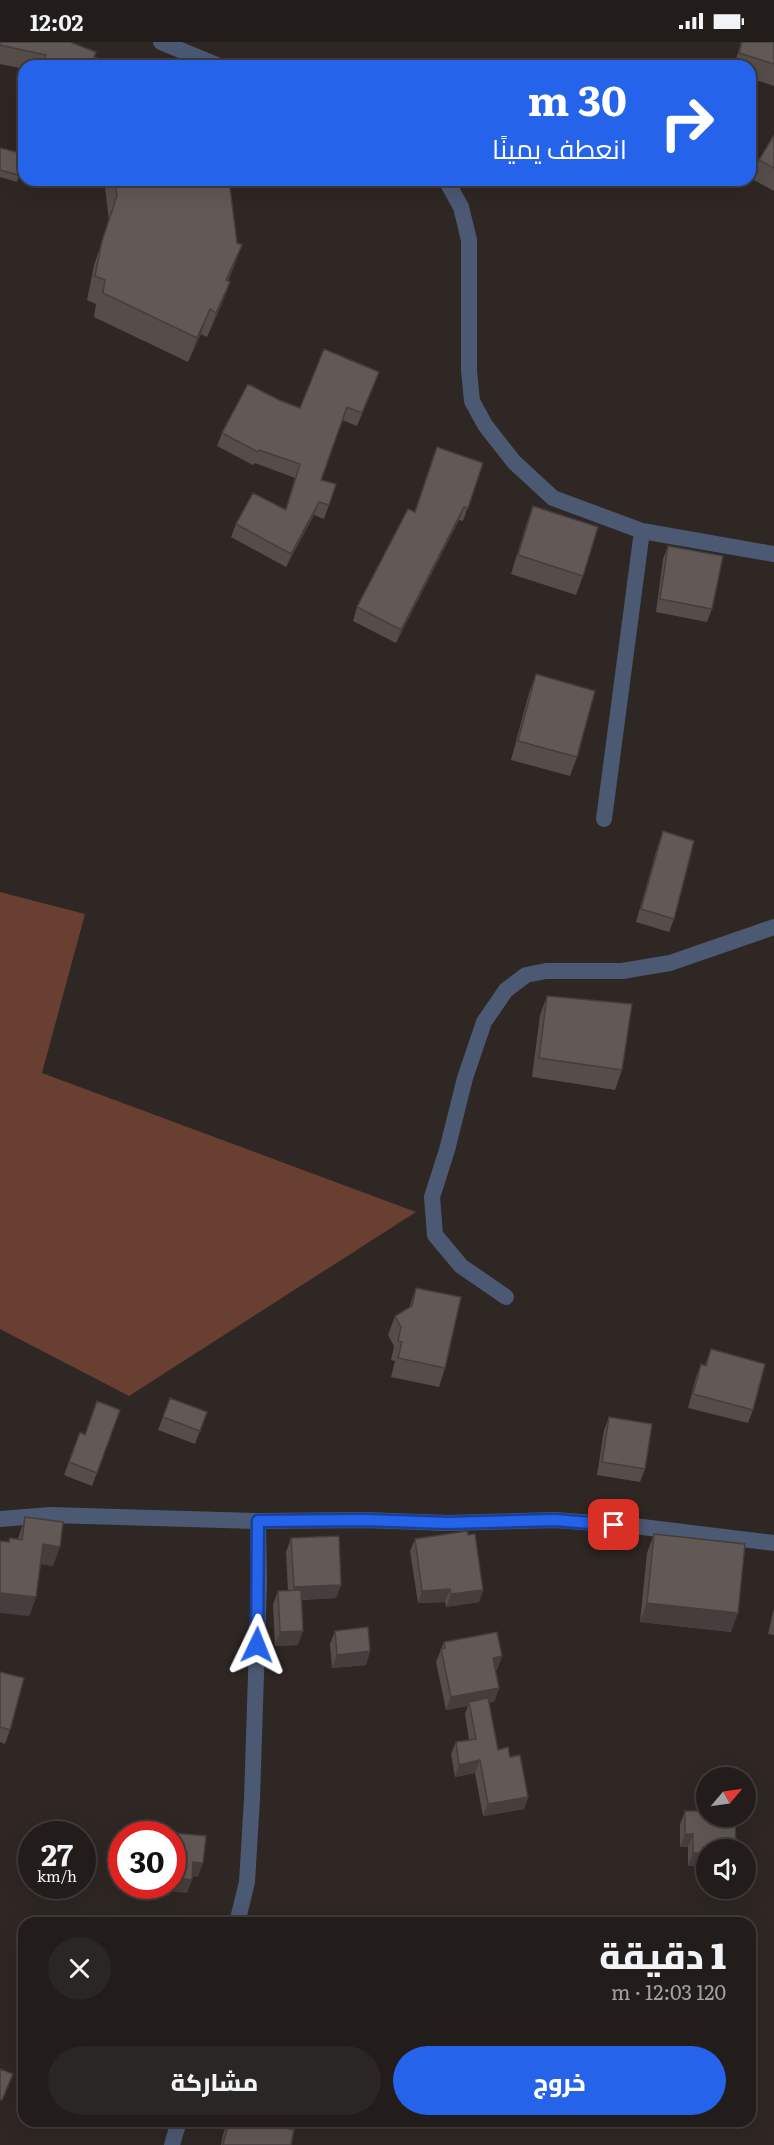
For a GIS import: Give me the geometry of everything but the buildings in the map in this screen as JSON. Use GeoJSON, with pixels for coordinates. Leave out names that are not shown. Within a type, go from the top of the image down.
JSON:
{"type":"FeatureCollection","features":[{"type":"Feature","properties":{"kind":"street"},"geometry":{"type":"LineString","coordinates":[[161,42],[204,60]]}},
{"type":"Feature","properties":{"kind":"street"},"geometry":{"type":"LineString","coordinates":[[449,186],[461,207],[469,240],[469,371],[472,401],[485,425],[514,462],[553,498],[642,531],[774,554]]}},
{"type":"Feature","properties":{"kind":"street"},"geometry":{"type":"LineString","coordinates":[[604,819],[642,531]]}},
{"type":"Feature","properties":{"kind":"street"},"geometry":{"type":"LineString","coordinates":[[506,1298],[461,1266],[435,1235],[432,1197],[447,1150],[465,1078],[484,1022],[506,990],[526,975],[536,973],[578,970],[622,971],[670,963],[774,927]]}},
{"type":"Feature","properties":{"kind":"street"},"geometry":{"type":"LineString","coordinates":[[0,1520],[50,1515],[258,1521],[365,1520],[448,1523],[555,1520],[634,1526],[774,1543]]}},
{"type":"Feature","properties":{"kind":"street"},"geometry":{"type":"LineString","coordinates":[[238,1917],[247,1882],[252,1799],[259,1581],[258,1521]]}},
{"type":"Feature","properties":{"kind":"street"},"geometry":{"type":"LineString","coordinates":[[172,2145],[177,2127]]}},
{"type":"Feature","properties":{"kind":"shaded area"},"geometry":{"type":"Polygon","coordinates":[[[0,892],[85,914],[42,1073],[416,1212],[129,1396],[0,1329],[0,892]]]}},
{"type":"Feature","properties":{"kind":"route"},"geometry":{"type":"LineString","coordinates":[[257,1645],[258,1521],[365,1520],[448,1523],[555,1520],[614,1525]]}}]}
